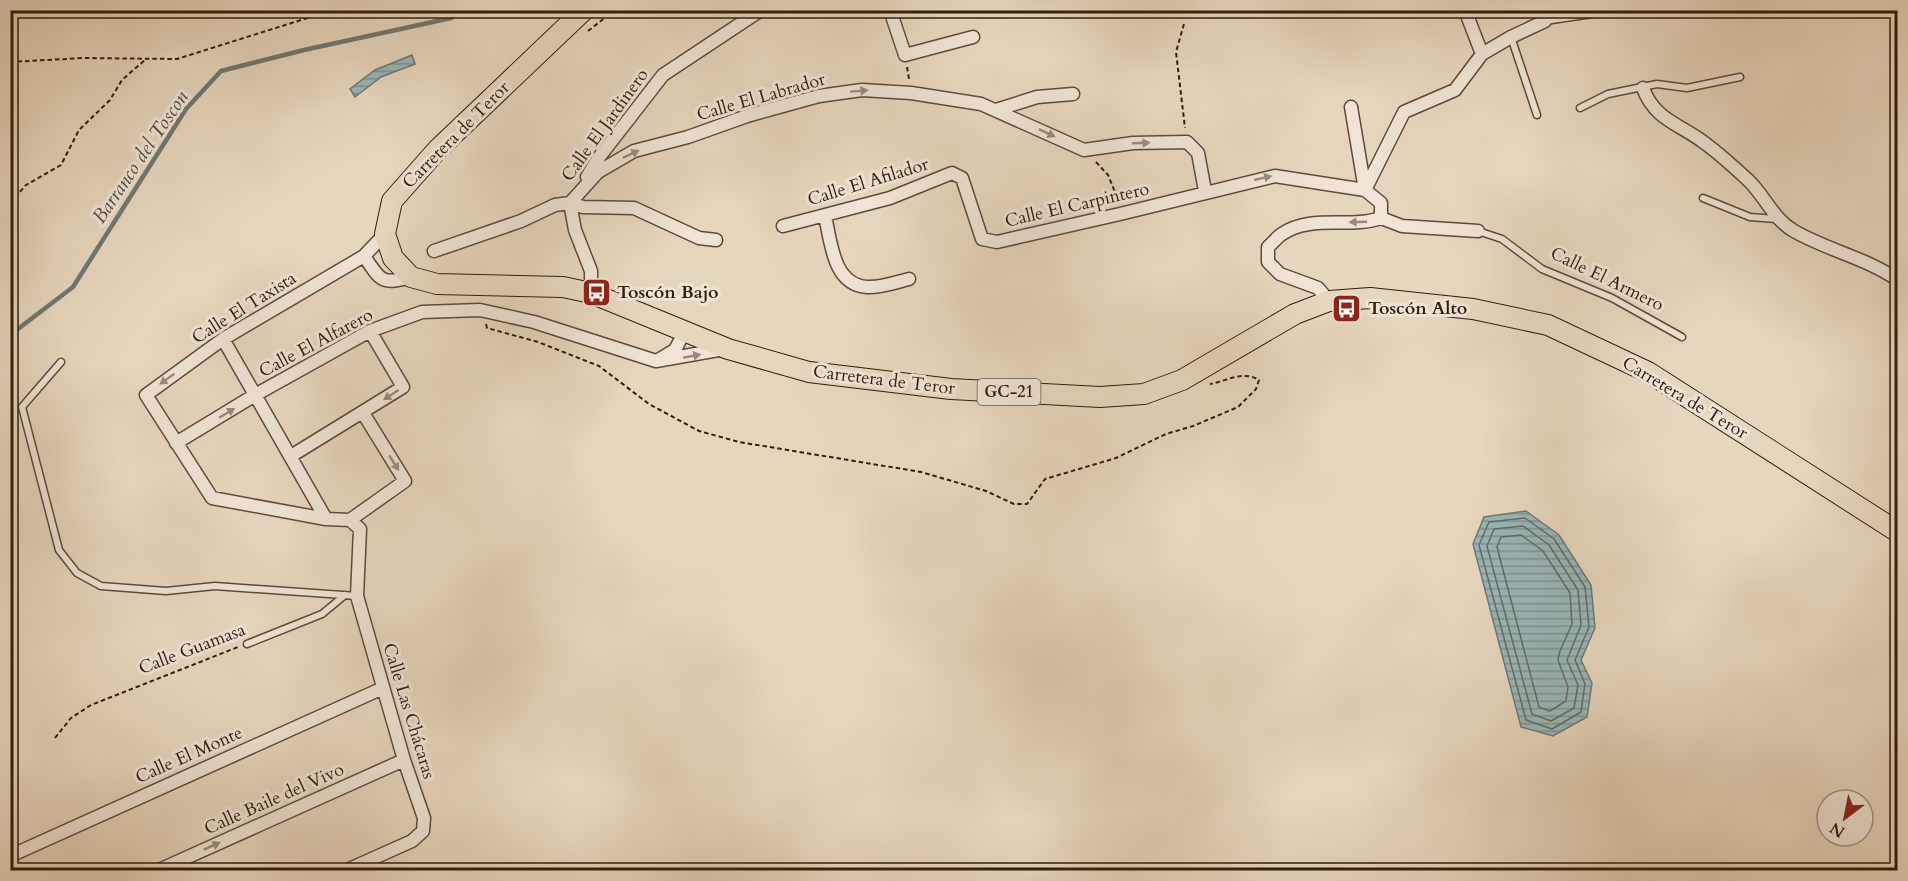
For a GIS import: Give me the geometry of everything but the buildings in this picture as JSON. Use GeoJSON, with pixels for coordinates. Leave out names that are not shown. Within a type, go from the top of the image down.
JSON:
{"type":"FeatureCollection","features":[{"type":"Feature","properties":{"kind":"main road","name":"Carretera de Teror"},"geometry":{"type":"LineString","coordinates":[[385,234],[392,201],[438,149],[584,10]]}},
{"type":"Feature","properties":{"kind":"main road"},"geometry":{"type":"LineString","coordinates":[[385,234],[393,258],[411,277]]}},
{"type":"Feature","properties":{"kind":"main road","name":"Carretera de Teror"},"geometry":{"type":"LineString","coordinates":[[411,277],[437,284],[563,287],[591,292],[728,349],[809,372],[951,389],[1100,397],[1144,394],[1182,380],[1295,314],[1329,301],[1370,298],[1473,309],[1548,325],[1648,372],[1898,532]]}},
{"type":"Feature","properties":{"kind":"street","name":"Calle El Jardinero"},"geometry":{"type":"LineString","coordinates":[[570,203],[600,156],[663,75],[761,10]]}},
{"type":"Feature","properties":{"kind":"street"},"geometry":{"type":"LineString","coordinates":[[890,10],[905,55],[973,37]]}},
{"type":"Feature","properties":{"kind":"street"},"geometry":{"type":"LineString","coordinates":[[1465,10],[1482,54]]}},
{"type":"Feature","properties":{"kind":"street"},"geometry":{"type":"LineString","coordinates":[[1365,190],[1404,112],[1455,90],[1482,54],[1545,21]]}},
{"type":"Feature","properties":{"kind":"street"},"geometry":{"type":"LineString","coordinates":[[1643,88],[1648,103],[1667,120],[1704,143],[1750,182],[1767,201],[1777,219],[1793,231],[1884,271],[1898,280]]}},
{"type":"Feature","properties":{"kind":"street","name":"Calle El Labrador"},"geometry":{"type":"LineString","coordinates":[[570,203],[598,172],[634,151],[688,137],[747,116],[819,96],[862,90],[911,93],[981,104],[1084,150]]}},
{"type":"Feature","properties":{"kind":"street"},"geometry":{"type":"LineString","coordinates":[[996,110],[1037,97],[1073,94]]}},
{"type":"Feature","properties":{"kind":"street"},"geometry":{"type":"LineString","coordinates":[[1351,107],[1365,190]]}},
{"type":"Feature","properties":{"kind":"street"},"geometry":{"type":"LineString","coordinates":[[1084,150],[1133,142],[1186,142],[1198,153],[1206,191],[1275,176],[1365,190],[1381,203],[1381,218],[1368,222],[1311,223],[1283,233],[1268,247],[1268,262],[1280,274],[1318,288],[1329,301]]}},
{"type":"Feature","properties":{"kind":"street","name":"Calle El Afilador"},"geometry":{"type":"LineString","coordinates":[[783,226],[890,198],[952,173],[962,178]]}},
{"type":"Feature","properties":{"kind":"street","name":"Calle El Carpintero"},"geometry":{"type":"LineString","coordinates":[[962,178],[982,239],[997,242],[1120,214],[1206,191]]}},
{"type":"Feature","properties":{"kind":"street"},"geometry":{"type":"LineString","coordinates":[[434,251],[521,221],[555,204],[570,203],[583,207],[634,208],[699,238],[716,240]]}},
{"type":"Feature","properties":{"kind":"street"},"geometry":{"type":"LineString","coordinates":[[570,203],[575,230],[591,271],[591,292]]}},
{"type":"Feature","properties":{"kind":"street"},"geometry":{"type":"LineString","coordinates":[[825,216],[837,266],[850,283],[868,287],[909,279]]}},
{"type":"Feature","properties":{"kind":"street","name":"Calle El Armero"},"geometry":{"type":"LineString","coordinates":[[1381,218],[1402,226],[1478,231]]}},
{"type":"Feature","properties":{"kind":"street","name":"Calle El Taxista"},"geometry":{"type":"LineString","coordinates":[[176,443],[146,395],[223,339],[364,256],[385,234]]}},
{"type":"Feature","properties":{"kind":"street"},"geometry":{"type":"LineString","coordinates":[[364,256],[378,276],[391,282],[411,277]]}},
{"type":"Feature","properties":{"kind":"street","name":"Calle El Alfarero"},"geometry":{"type":"LineString","coordinates":[[176,443],[255,395],[370,331],[422,312],[480,310],[534,322],[656,361],[728,349]]}},
{"type":"Feature","properties":{"kind":"street"},"geometry":{"type":"LineString","coordinates":[[291,456],[403,387],[370,331]]}},
{"type":"Feature","properties":{"kind":"street"},"geometry":{"type":"LineString","coordinates":[[656,361],[675,350],[685,331]]}},
{"type":"Feature","properties":{"kind":"street"},"geometry":{"type":"LineString","coordinates":[[223,339],[326,519]]}},
{"type":"Feature","properties":{"kind":"street"},"geometry":{"type":"LineString","coordinates":[[176,443],[212,498],[326,519],[350,520],[405,481],[363,413]]}},
{"type":"Feature","properties":{"kind":"street","name":"Calle Las Chácaras"},"geometry":{"type":"LineString","coordinates":[[347,870],[412,841],[423,831],[424,818],[351,596],[360,529],[350,520]]}},
{"type":"Feature","properties":{"kind":"street","name":"Calle El Monte"},"geometry":{"type":"LineString","coordinates":[[10,856],[383,688]]}},
{"type":"Feature","properties":{"kind":"street","name":"Calle Baile del Vivo"},"geometry":{"type":"LineString","coordinates":[[159,870],[404,760]]}},
{"type":"Feature","properties":{"kind":"lane"},"geometry":{"type":"LineString","coordinates":[[1545,21],[1619,10]]}},
{"type":"Feature","properties":{"kind":"lane"},"geometry":{"type":"LineString","coordinates":[[1511,37],[1537,116]]}},
{"type":"Feature","properties":{"kind":"lane"},"geometry":{"type":"LineString","coordinates":[[1580,108],[1608,94],[1657,84],[1687,88],[1740,77]]}},
{"type":"Feature","properties":{"kind":"lane"},"geometry":{"type":"LineString","coordinates":[[1703,198],[1750,216],[1777,219]]}},
{"type":"Feature","properties":{"kind":"lane","name":"Calle El Armero"},"geometry":{"type":"LineString","coordinates":[[1478,231],[1502,239],[1542,268],[1612,298],[1682,337]]}},
{"type":"Feature","properties":{"kind":"lane"},"geometry":{"type":"LineString","coordinates":[[61,362],[22,407],[59,550],[77,573],[100,586],[166,591],[215,586],[351,596]]}},
{"type":"Feature","properties":{"kind":"lane","name":"Calle Guamasa"},"geometry":{"type":"LineString","coordinates":[[247,644],[322,614],[351,596]]}},
{"type":"Feature","properties":{"kind":"path"},"geometry":{"type":"LineString","coordinates":[[10,62],[83,58],[177,59],[333,10]]}},
{"type":"Feature","properties":{"kind":"path"},"geometry":{"type":"LineString","coordinates":[[1184,24],[1176,52],[1186,142]]}},
{"type":"Feature","properties":{"kind":"path"},"geometry":{"type":"LineString","coordinates":[[905,55],[911,93]]}},
{"type":"Feature","properties":{"kind":"path"},"geometry":{"type":"LineString","coordinates":[[10,203],[27,185],[61,165],[79,130],[110,100],[122,80],[146,59]]}},
{"type":"Feature","properties":{"kind":"path"},"geometry":{"type":"LineString","coordinates":[[1084,150],[1108,175],[1115,192]]}},
{"type":"Feature","properties":{"kind":"path"},"geometry":{"type":"LineString","coordinates":[[480,310],[487,328],[538,342],[599,366],[649,404],[699,431],[739,442],[921,472],[986,490],[1014,504],[1027,504],[1045,479],[1116,458],[1166,434],[1193,426],[1238,407],[1256,389],[1258,380],[1252,376],[1240,376],[1198,386],[1182,380]]}},
{"type":"Feature","properties":{"kind":"path","name":"Calle Guamasa"},"geometry":{"type":"LineString","coordinates":[[55,738],[71,718],[91,705],[247,644]]}},
{"type":"Feature","properties":{"kind":"water"},"geometry":{"type":"Polygon","coordinates":[[[412,55],[415,64],[381,77],[355,97],[350,89],[375,70],[412,55]]]}},
{"type":"Feature","properties":{"kind":"water"},"geometry":{"type":"Polygon","coordinates":[[[1526,511],[1559,535],[1591,585],[1595,628],[1581,660],[1592,683],[1587,717],[1553,736],[1521,727],[1473,544],[1484,517],[1526,511]]]}},
{"type":"Feature","properties":{"kind":"waterway","name":"Barranco del Toscon"},"geometry":{"type":"LineString","coordinates":[[10,335],[73,287],[186,109],[221,71],[304,50],[451,18],[464,10]]}},
{"type":"Feature","properties":{"kind":"place","name":"Toscón Bajo"},"geometry":{"type":"Point","coordinates":[596,292]}},
{"type":"Feature","properties":{"kind":"place","name":"Toscón Alto"},"geometry":{"type":"Point","coordinates":[1347,308]}}]}
